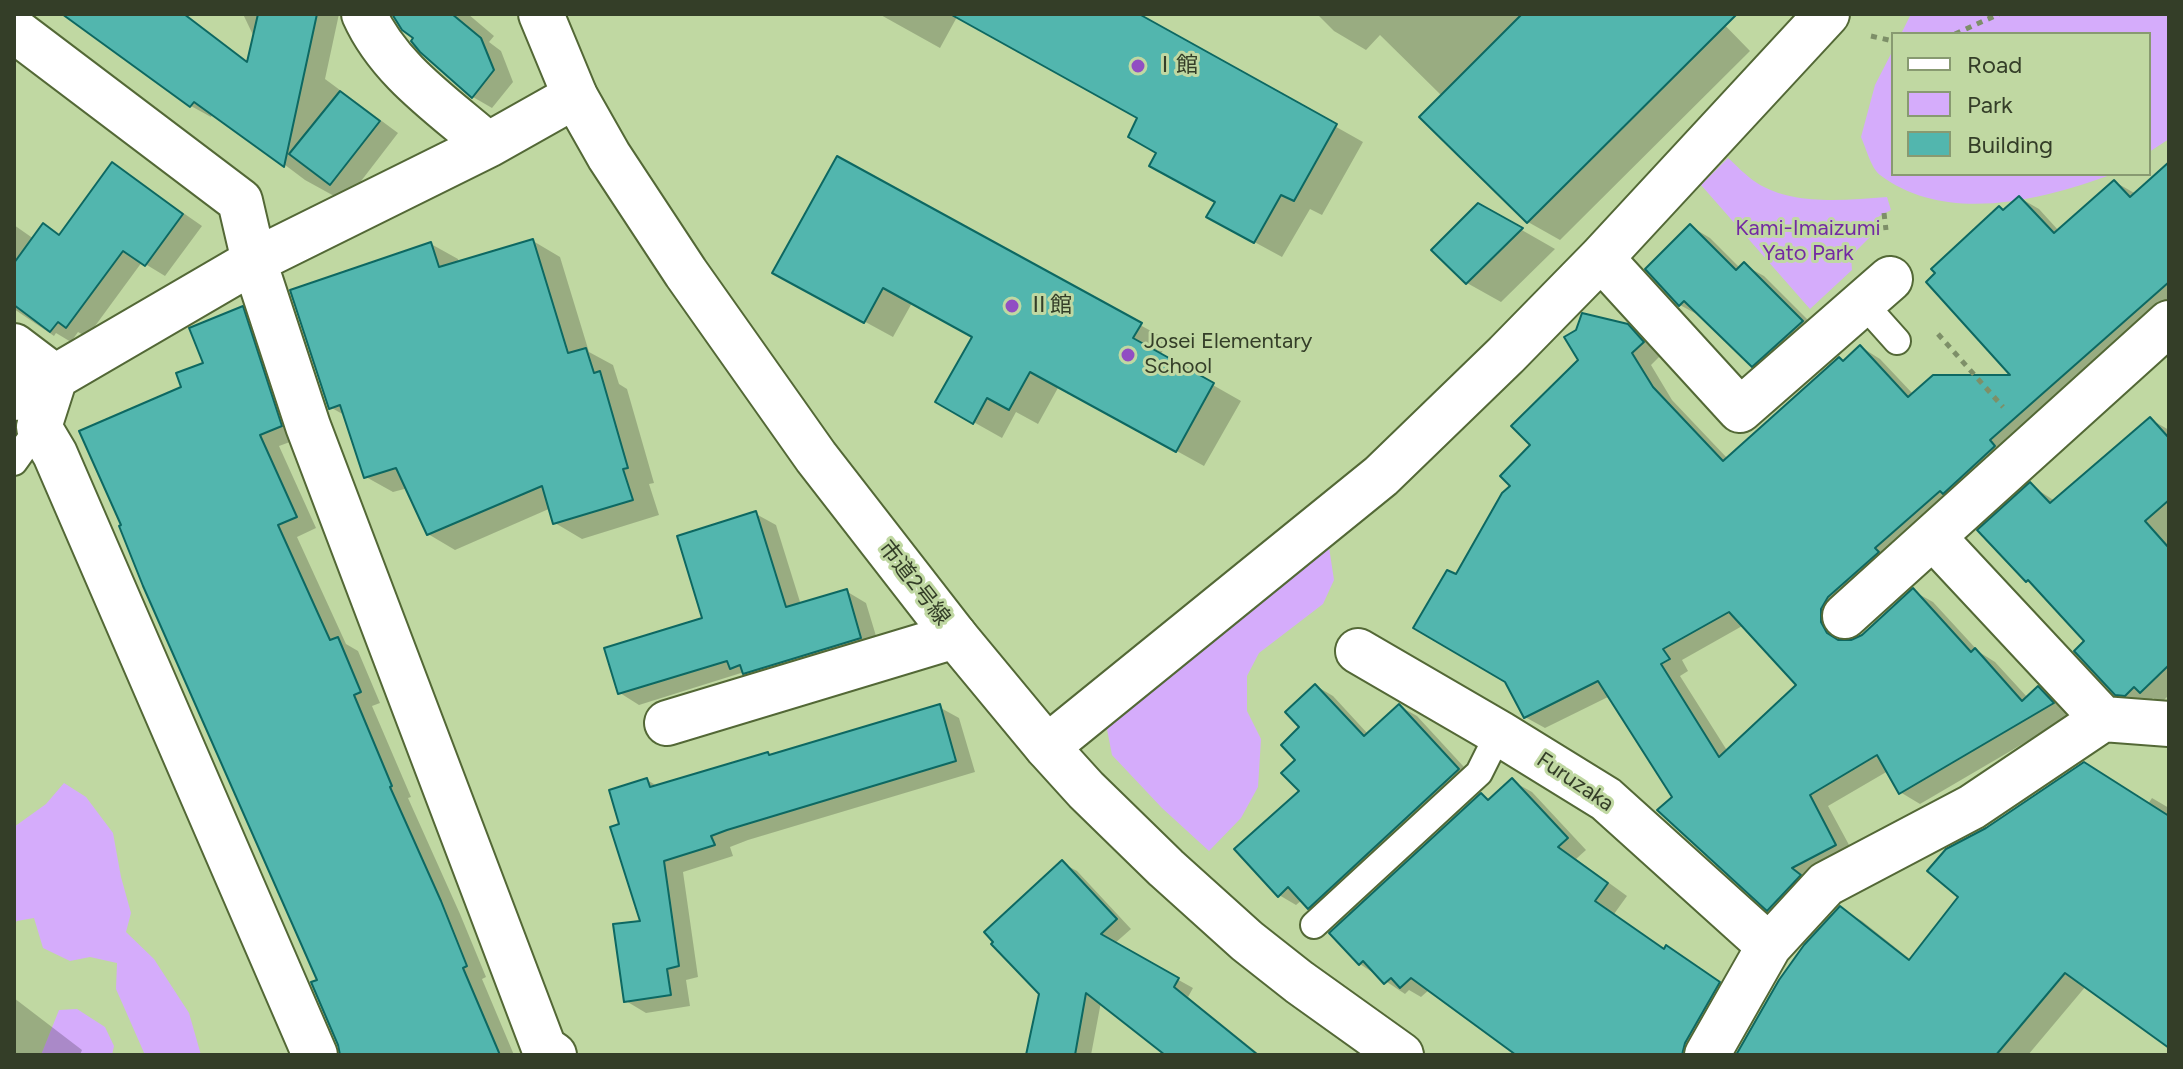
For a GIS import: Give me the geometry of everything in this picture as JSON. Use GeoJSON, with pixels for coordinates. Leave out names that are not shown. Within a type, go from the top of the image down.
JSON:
{"type":"FeatureCollection","features":[{"type":"Feature","properties":{"kind":"street"},"geometry":{"type":"LineString","coordinates":[[364,14],[374,35],[400,69],[488,145]]}},
{"type":"Feature","properties":{"kind":"street","name":"市道2号線"},"geometry":{"type":"LineString","coordinates":[[541,14],[575,96],[609,156],[686,273],[816,457],[955,636],[1047,747],[1143,846],[1247,941],[1401,1055]]}},
{"type":"Feature","properties":{"kind":"street"},"geometry":{"type":"LineString","coordinates":[[1047,747],[1381,476],[1601,258],[1827,14]]}},
{"type":"Feature","properties":{"kind":"street"},"geometry":{"type":"LineString","coordinates":[[14,30],[240,201],[254,261],[308,426],[544,1048],[554,1055]]}},
{"type":"Feature","properties":{"kind":"street"},"geometry":{"type":"LineString","coordinates":[[315,1055],[55,454],[27,412],[27,384],[55,377],[254,261],[488,145],[575,96]]}},
{"type":"Feature","properties":{"kind":"street"},"geometry":{"type":"LineString","coordinates":[[1601,258],[1740,410],[1876,291]]}},
{"type":"Feature","properties":{"kind":"street"},"geometry":{"type":"LineString","coordinates":[[1845,616],[2169,323]]}},
{"type":"Feature","properties":{"kind":"street"},"geometry":{"type":"LineString","coordinates":[[14,346],[55,377]]}},
{"type":"Feature","properties":{"kind":"street"},"geometry":{"type":"LineString","coordinates":[[1933,537],[2103,719]]}},
{"type":"Feature","properties":{"kind":"street"},"geometry":{"type":"LineString","coordinates":[[667,723],[955,636]]}},
{"type":"Feature","properties":{"kind":"street","name":"Furuzaka"},"geometry":{"type":"LineString","coordinates":[[1358,651],[1606,799],[1769,946]]}},
{"type":"Feature","properties":{"kind":"street"},"geometry":{"type":"LineString","coordinates":[[1707,1055],[1769,946],[1826,884],[1972,807],[2103,719],[2169,724]]}},
{"type":"Feature","properties":{"kind":"lane"},"geometry":{"type":"LineString","coordinates":[[1876,291],[1897,341]]}},
{"type":"Feature","properties":{"kind":"lane"},"geometry":{"type":"LineString","coordinates":[[14,462],[27,412]]}},
{"type":"Feature","properties":{"kind":"lane"},"geometry":{"type":"LineString","coordinates":[[1314,925],[1479,773],[1499,733]]}},
{"type":"Feature","properties":{"kind":"path"},"geometry":{"type":"LineString","coordinates":[[1959,32],[1999,14]]}},
{"type":"Feature","properties":{"kind":"path"},"geometry":{"type":"LineString","coordinates":[[1876,291],[2035,444]]}},
{"type":"Feature","properties":{"kind":"green space"},"geometry":{"type":"Polygon","coordinates":[[[1911,14],[2169,14],[2169,139],[2151,151],[2151,32],[1902,32],[1911,14]]]}},
{"type":"Feature","properties":{"kind":"green space"},"geometry":{"type":"Polygon","coordinates":[[[1891,54],[1891,176],[2108,176],[2056,192],[1995,203],[1964,204],[1934,200],[1906,190],[1877,172],[1861,137],[1875,85],[1891,54]]]}},
{"type":"Feature","properties":{"kind":"green space","name":"Kami-Imaizumi Yato Park"},"geometry":{"type":"Polygon","coordinates":[[[1728,158],[1757,183],[1787,195],[1820,200],[1887,197],[1891,210],[1878,217],[1879,228],[1851,256],[1852,270],[1810,309],[1701,185],[1728,158]]]}},
{"type":"Feature","properties":{"kind":"green space"},"geometry":{"type":"Polygon","coordinates":[[[1329,547],[1334,580],[1323,604],[1259,653],[1247,676],[1247,711],[1261,739],[1258,787],[1241,818],[1209,851],[1162,808],[1112,755],[1106,724],[1329,547]]]}},
{"type":"Feature","properties":{"kind":"green space"},"geometry":{"type":"Polygon","coordinates":[[[64,783],[86,797],[113,833],[131,913],[126,932],[154,959],[189,1013],[201,1055],[145,1055],[116,989],[117,963],[90,957],[70,961],[43,948],[34,918],[14,924],[14,827],[46,804],[64,783]]]}},
{"type":"Feature","properties":{"kind":"green space"},"geometry":{"type":"Polygon","coordinates":[[[77,1009],[105,1027],[114,1046],[112,1055],[41,1055],[59,1010],[77,1009]]]}},
{"type":"Feature","properties":{"kind":"building"},"geometry":{"type":"Polygon","coordinates":[[[62,14],[184,14],[247,62],[258,14],[317,14],[284,167],[194,102],[190,107],[62,14]]]}},
{"type":"Feature","properties":{"kind":"building"},"geometry":{"type":"Polygon","coordinates":[[[392,14],[452,14],[481,38],[494,70],[472,98],[420,52],[411,41],[413,38],[402,30],[392,14]]]}},
{"type":"Feature","properties":{"kind":"building","name":"Ⅰ館"},"geometry":{"type":"Polygon","coordinates":[[[950,14],[1139,14],[1337,124],[1294,201],[1281,195],[1254,243],[1206,217],[1215,202],[1149,166],[1156,153],[1128,137],[1137,118],[950,14]]]}},
{"type":"Feature","properties":{"kind":"building"},"geometry":{"type":"Polygon","coordinates":[[[1522,14],[1737,14],[1527,223],[1419,117],[1522,14]]]}},
{"type":"Feature","properties":{"kind":"building"},"geometry":{"type":"Polygon","coordinates":[[[340,91],[380,121],[330,185],[289,154],[340,91]]]}},
{"type":"Feature","properties":{"kind":"building","name":"Ⅱ館"},"geometry":{"type":"Polygon","coordinates":[[[837,156],[1142,323],[1133,338],[1214,383],[1176,452],[1030,372],[1009,410],[987,398],[973,424],[935,402],[972,337],[883,288],[864,323],[772,273],[837,156]]]}},
{"type":"Feature","properties":{"kind":"building"},"geometry":{"type":"Polygon","coordinates":[[[112,162],[183,214],[145,266],[123,251],[66,328],[58,322],[50,332],[14,305],[14,263],[43,223],[59,235],[112,162]]]}},
{"type":"Feature","properties":{"kind":"building"},"geometry":{"type":"Polygon","coordinates":[[[2169,162],[2169,282],[1990,440],[1995,446],[1943,494],[1940,491],[1875,548],[1879,552],[1828,597],[1821,609],[1821,622],[1827,633],[1838,640],[1851,640],[1862,635],[1913,588],[1971,652],[1975,648],[2022,701],[2038,686],[2054,703],[1899,794],[1877,755],[1810,795],[1836,845],[1792,868],[1801,875],[1767,911],[1657,810],[1672,797],[1598,681],[1524,718],[1505,682],[1413,628],[1447,570],[1456,574],[1502,493],[1510,486],[1500,476],[1530,445],[1511,426],[1578,360],[1564,337],[1576,330],[1582,313],[1628,324],[1644,342],[1632,353],[1653,387],[1723,461],[1839,357],[1843,361],[1860,345],[1908,397],[1933,375],[2010,375],[1926,282],[1935,273],[1931,269],[1999,206],[2003,210],[2019,196],[2054,233],[2114,180],[2130,197],[2169,162]],[[1729,612],[1663,649],[1670,659],[1661,664],[1719,757],[1796,685],[1729,612]]]}},
{"type":"Feature","properties":{"kind":"building"},"geometry":{"type":"Polygon","coordinates":[[[1478,203],[1523,228],[1466,284],[1431,250],[1478,203]]]}},
{"type":"Feature","properties":{"kind":"building"},"geometry":{"type":"Polygon","coordinates":[[[1690,224],[1736,270],[1744,262],[1803,321],[1752,367],[1684,301],[1679,306],[1645,269],[1690,224]]]}},
{"type":"Feature","properties":{"kind":"building"},"geometry":{"type":"Polygon","coordinates":[[[533,239],[568,353],[586,348],[594,373],[600,371],[628,468],[623,469],[633,500],[553,524],[542,486],[427,535],[396,468],[364,478],[340,405],[329,409],[290,290],[431,242],[439,267],[533,239]]]}},
{"type":"Feature","properties":{"kind":"building"},"geometry":{"type":"Polygon","coordinates":[[[243,306],[282,426],[260,435],[297,517],[278,525],[330,640],[338,637],[361,692],[354,695],[390,787],[441,901],[467,966],[463,968],[500,1055],[340,1055],[311,982],[317,980],[143,586],[121,525],[79,431],[181,387],[176,373],[203,363],[189,328],[243,306]]]}},
{"type":"Feature","properties":{"kind":"building"},"geometry":{"type":"Polygon","coordinates":[[[2150,417],[2169,438],[2169,500],[2145,521],[2169,548],[2169,665],[2140,693],[2134,687],[2125,696],[2115,695],[2074,651],[2084,641],[1977,530],[2030,482],[2050,503],[2150,417]]]}},
{"type":"Feature","properties":{"kind":"building"},"geometry":{"type":"Polygon","coordinates":[[[756,511],[786,607],[847,589],[861,638],[743,674],[740,665],[730,669],[727,661],[618,694],[604,648],[702,618],[677,536],[756,511]]]}},
{"type":"Feature","properties":{"kind":"building"},"geometry":{"type":"Polygon","coordinates":[[[1315,684],[1364,736],[1399,704],[1459,769],[1308,909],[1288,887],[1278,897],[1234,849],[1299,791],[1281,773],[1295,760],[1281,745],[1299,727],[1285,712],[1315,684]]]}},
{"type":"Feature","properties":{"kind":"building"},"geometry":{"type":"Polygon","coordinates":[[[940,704],[956,761],[727,830],[711,836],[715,845],[664,861],[679,966],[667,969],[671,995],[624,1002],[613,924],[640,921],[610,827],[619,824],[609,790],[647,778],[650,787],[940,704]]]}},
{"type":"Feature","properties":{"kind":"building"},"geometry":{"type":"Polygon","coordinates":[[[2084,762],[2169,816],[2169,1048],[2065,973],[1996,1055],[1736,1055],[1779,980],[1804,945],[1840,906],[1909,960],[1958,897],[1927,871],[1946,849],[1986,828],[2084,762]]]}},
{"type":"Feature","properties":{"kind":"building"},"geometry":{"type":"Polygon","coordinates":[[[1512,778],[1568,838],[1558,847],[1608,883],[1595,901],[1664,949],[1666,945],[1720,982],[1685,1043],[1682,1055],[1516,1055],[1411,978],[1400,988],[1391,978],[1384,984],[1363,961],[1359,965],[1329,933],[1481,793],[1488,800],[1512,778]]]}},
{"type":"Feature","properties":{"kind":"building"},"geometry":{"type":"Polygon","coordinates":[[[1062,860],[1117,919],[1101,934],[1179,978],[1174,987],[1258,1055],[1165,1055],[1086,993],[1075,1055],[1026,1055],[1039,994],[991,944],[993,942],[984,932],[1062,860]]]}},
{"type":"Feature","properties":{"kind":"place","name":"Ⅰ館"},"geometry":{"type":"Point","coordinates":[1138,66]}},
{"type":"Feature","properties":{"kind":"place","name":"Ⅱ館"},"geometry":{"type":"Point","coordinates":[1012,306]}},
{"type":"Feature","properties":{"kind":"place","name":"Josei Elementary School"},"geometry":{"type":"Point","coordinates":[1128,355]}}]}
